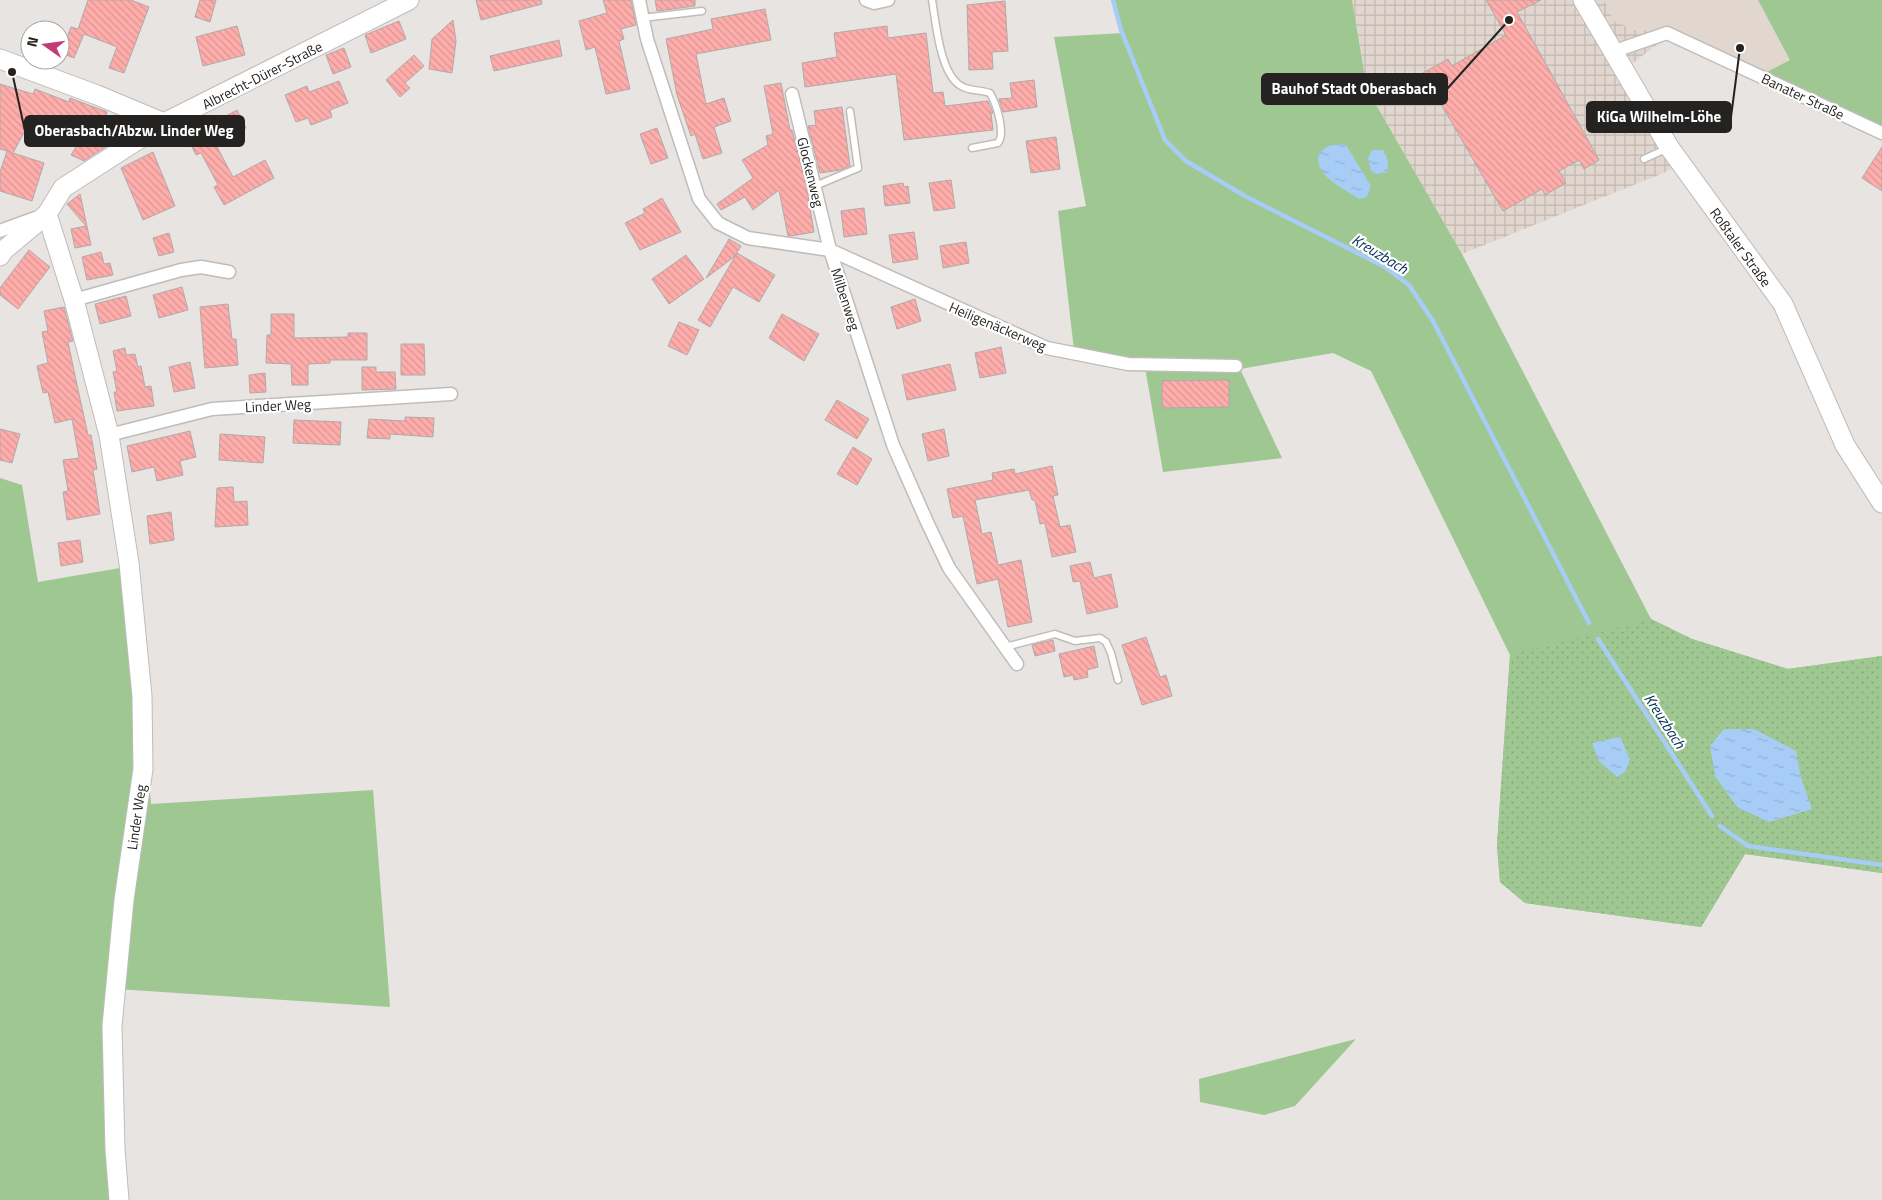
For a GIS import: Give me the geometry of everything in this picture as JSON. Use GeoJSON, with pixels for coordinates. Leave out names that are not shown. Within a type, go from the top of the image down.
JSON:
{"type":"FeatureCollection","features":[{"type":"Feature","properties":{"kind":"street","name":"Albrecht-Dürer-Straße"},"geometry":{"type":"LineString","coordinates":[[164,123],[409,0]]}},
{"type":"Feature","properties":{"kind":"street","name":"Milbenweg"},"geometry":{"type":"LineString","coordinates":[[640,0],[647,39],[699,199],[718,223],[748,238],[830,250],[896,454],[949,568],[1017,664]]}},
{"type":"Feature","properties":{"kind":"street"},"geometry":{"type":"LineString","coordinates":[[866,0],[874,3],[888,0]]}},
{"type":"Feature","properties":{"kind":"street","name":"Roßtaler Straße"},"geometry":{"type":"LineString","coordinates":[[1583,0],[1669,148],[1782,304],[1845,445],[1882,503]]}},
{"type":"Feature","properties":{"kind":"street","name":"Banater Straße"},"geometry":{"type":"LineString","coordinates":[[1612,52],[1667,33],[1881,131]]}},
{"type":"Feature","properties":{"kind":"street"},"geometry":{"type":"LineString","coordinates":[[0,59],[97,95],[164,123]]}},
{"type":"Feature","properties":{"kind":"street","name":"Glockenweg"},"geometry":{"type":"LineString","coordinates":[[792,94],[830,250]]}},
{"type":"Feature","properties":{"kind":"street"},"geometry":{"type":"LineString","coordinates":[[0,256],[4,250],[47,214],[63,188],[164,123]]}},
{"type":"Feature","properties":{"kind":"street"},"geometry":{"type":"LineString","coordinates":[[0,231],[47,214]]}},
{"type":"Feature","properties":{"kind":"street","name":"Linder Weg"},"geometry":{"type":"LineString","coordinates":[[47,214],[74,300],[109,435],[129,563],[142,696],[143,769],[124,900],[112,1026],[115,1150],[119,1200]]}},
{"type":"Feature","properties":{"kind":"street","name":"Heiligenäckerweg"},"geometry":{"type":"LineString","coordinates":[[830,250],[1047,348],[1128,364],[1236,366]]}},
{"type":"Feature","properties":{"kind":"street"},"geometry":{"type":"LineString","coordinates":[[74,300],[181,270],[201,267],[229,272]]}},
{"type":"Feature","properties":{"kind":"street","name":"Linder Weg"},"geometry":{"type":"LineString","coordinates":[[109,435],[212,409],[451,394]]}},
{"type":"Feature","properties":{"kind":"lane"},"geometry":{"type":"LineString","coordinates":[[932,0],[945,66],[952,79],[962,87],[990,93],[1002,128],[1002,135],[998,143],[972,148]]}},
{"type":"Feature","properties":{"kind":"lane"},"geometry":{"type":"LineString","coordinates":[[642,18],[702,12]]}},
{"type":"Feature","properties":{"kind":"lane"},"geometry":{"type":"LineString","coordinates":[[815,186],[858,168],[850,111]]}},
{"type":"Feature","properties":{"kind":"lane"},"geometry":{"type":"LineString","coordinates":[[1644,158],[1669,148]]}},
{"type":"Feature","properties":{"kind":"lane"},"geometry":{"type":"LineString","coordinates":[[1005,647],[1055,634],[1075,641],[1100,638],[1106,642],[1111,653],[1118,680]]}},
{"type":"Feature","properties":{"kind":"shaded area"},"geometry":{"type":"Polygon","coordinates":[[[1352,0],[1604,0],[1615,21],[1635,30],[1656,29],[1669,35],[1632,64],[1687,159],[1666,172],[1462,254],[1367,89],[1352,0]]]}},
{"type":"Feature","properties":{"kind":"shaded area"},"geometry":{"type":"Polygon","coordinates":[[[1604,0],[1758,0],[1791,60],[1759,76],[1656,29],[1635,30],[1614,21],[1604,0]]]}},
{"type":"Feature","properties":{"kind":"green space"},"geometry":{"type":"Polygon","coordinates":[[[1112,0],[1352,0],[1367,89],[1462,254],[1651,619],[1692,639],[1788,669],[1882,656],[1882,873],[1745,854],[1701,927],[1525,903],[1500,882],[1497,845],[1510,655],[1371,371],[1333,353],[1240,369],[1282,458],[1163,472],[1145,367],[1075,359],[1058,211],[1086,206],[1054,37],[1123,33],[1112,0]]]}},
{"type":"Feature","properties":{"kind":"green space"},"geometry":{"type":"Polygon","coordinates":[[[1758,0],[1882,0],[1882,127],[1759,76],[1790,60],[1758,0]]]}},
{"type":"Feature","properties":{"kind":"green space"},"geometry":{"type":"Polygon","coordinates":[[[0,478],[22,485],[38,582],[132,566],[151,804],[373,790],[390,1007],[117,989],[117,1200],[0,1200],[0,478]]]}},
{"type":"Feature","properties":{"kind":"green space"},"geometry":{"type":"Polygon","coordinates":[[[1651,619],[1692,639],[1788,669],[1882,656],[1882,873],[1745,854],[1701,927],[1525,903],[1500,882],[1497,845],[1510,655],[1651,619]]]}},
{"type":"Feature","properties":{"kind":"green space"},"geometry":{"type":"Polygon","coordinates":[[[1356,1039],[1295,1106],[1264,1115],[1200,1102],[1199,1079],[1356,1039]]]}},
{"type":"Feature","properties":{"kind":"water"},"geometry":{"type":"Polygon","coordinates":[[[1346,145],[1371,186],[1367,197],[1359,199],[1346,191],[1330,180],[1320,167],[1318,160],[1320,152],[1328,146],[1346,145]]]}},
{"type":"Feature","properties":{"kind":"water"},"geometry":{"type":"Polygon","coordinates":[[[1372,150],[1383,150],[1388,161],[1387,172],[1376,174],[1371,171],[1368,158],[1372,150]]]}},
{"type":"Feature","properties":{"kind":"water"},"geometry":{"type":"Polygon","coordinates":[[[1724,729],[1754,729],[1796,751],[1801,778],[1812,809],[1769,822],[1737,807],[1715,776],[1710,746],[1724,729]]]}},
{"type":"Feature","properties":{"kind":"water"},"geometry":{"type":"Polygon","coordinates":[[[1620,737],[1630,759],[1626,771],[1617,777],[1599,761],[1592,743],[1620,737]]]}},
{"type":"Feature","properties":{"kind":"building"},"geometry":{"type":"Polygon","coordinates":[[[88,0],[131,0],[149,7],[124,73],[109,68],[117,47],[84,34],[74,58],[70,56],[70,30],[71,27],[78,29],[88,0]]]}},
{"type":"Feature","properties":{"kind":"building"},"geometry":{"type":"Polygon","coordinates":[[[200,0],[216,0],[210,22],[195,17],[200,0]]]}},
{"type":"Feature","properties":{"kind":"building"},"geometry":{"type":"Polygon","coordinates":[[[476,0],[541,0],[542,4],[481,20],[476,0]]]}},
{"type":"Feature","properties":{"kind":"building"},"geometry":{"type":"Polygon","coordinates":[[[603,0],[631,0],[636,25],[621,29],[624,39],[619,41],[630,89],[606,94],[595,47],[586,50],[579,21],[607,13],[603,0]]]}},
{"type":"Feature","properties":{"kind":"building"},"geometry":{"type":"Polygon","coordinates":[[[655,0],[695,0],[695,6],[657,11],[655,0]]]}},
{"type":"Feature","properties":{"kind":"building"},"geometry":{"type":"Polygon","coordinates":[[[1486,0],[1541,0],[1517,12],[1599,160],[1584,169],[1579,160],[1559,171],[1566,183],[1545,195],[1542,189],[1503,211],[1423,73],[1448,59],[1452,66],[1506,35],[1486,0]]]}},
{"type":"Feature","properties":{"kind":"building"},"geometry":{"type":"Polygon","coordinates":[[[1005,1],[1008,51],[992,52],[993,69],[969,70],[967,5],[1005,1]]]}},
{"type":"Feature","properties":{"kind":"building"},"geometry":{"type":"Polygon","coordinates":[[[765,9],[771,40],[696,54],[706,104],[724,98],[731,121],[714,127],[722,153],[703,159],[695,134],[691,136],[677,95],[666,39],[713,29],[711,19],[765,9]]]}},
{"type":"Feature","properties":{"kind":"building"},"geometry":{"type":"Polygon","coordinates":[[[453,20],[456,41],[452,73],[429,69],[432,39],[453,20]]]}},
{"type":"Feature","properties":{"kind":"building"},"geometry":{"type":"Polygon","coordinates":[[[399,21],[406,39],[371,53],[365,35],[399,21]]]}},
{"type":"Feature","properties":{"kind":"building"},"geometry":{"type":"Polygon","coordinates":[[[237,26],[245,55],[203,66],[196,37],[237,26]]]}},
{"type":"Feature","properties":{"kind":"building"},"geometry":{"type":"Polygon","coordinates":[[[887,26],[888,38],[926,33],[933,93],[943,92],[945,106],[988,101],[993,113],[991,113],[993,130],[904,140],[896,74],[805,87],[802,63],[837,57],[834,33],[887,26]]]}},
{"type":"Feature","properties":{"kind":"building"},"geometry":{"type":"Polygon","coordinates":[[[559,40],[562,56],[494,71],[490,56],[559,40]]]}},
{"type":"Feature","properties":{"kind":"building"},"geometry":{"type":"Polygon","coordinates":[[[344,48],[351,67],[333,74],[326,55],[344,48]]]}},
{"type":"Feature","properties":{"kind":"building"},"geometry":{"type":"Polygon","coordinates":[[[414,55],[424,66],[405,83],[410,88],[400,97],[386,80],[414,55]]]}},
{"type":"Feature","properties":{"kind":"building"},"geometry":{"type":"Polygon","coordinates":[[[1034,80],[1037,107],[1003,112],[999,99],[1012,98],[1010,83],[1034,80]]]}},
{"type":"Feature","properties":{"kind":"building"},"geometry":{"type":"Polygon","coordinates":[[[339,81],[348,103],[330,110],[332,117],[311,125],[308,118],[296,122],[285,95],[307,86],[309,92],[339,81]]]}},
{"type":"Feature","properties":{"kind":"building"},"geometry":{"type":"Polygon","coordinates":[[[781,83],[790,130],[792,130],[806,184],[814,232],[791,236],[788,236],[779,190],[753,210],[745,197],[721,210],[717,204],[753,178],[742,160],[768,145],[766,136],[773,134],[764,86],[781,83]]]}},
{"type":"Feature","properties":{"kind":"building"},"geometry":{"type":"Polygon","coordinates":[[[0,84],[33,94],[35,89],[69,102],[70,98],[107,112],[99,138],[110,144],[84,161],[71,155],[87,129],[59,121],[57,127],[32,118],[13,153],[44,163],[32,201],[0,191],[0,172],[7,151],[0,149],[0,84]]]}},
{"type":"Feature","properties":{"kind":"building"},"geometry":{"type":"Polygon","coordinates":[[[842,107],[850,166],[840,170],[820,173],[808,126],[816,125],[814,111],[842,107]]]}},
{"type":"Feature","properties":{"kind":"building"},"geometry":{"type":"Polygon","coordinates":[[[237,110],[246,128],[216,145],[233,177],[265,160],[274,178],[224,205],[214,187],[218,185],[201,153],[196,155],[187,137],[237,110]]]}},
{"type":"Feature","properties":{"kind":"building"},"geometry":{"type":"Polygon","coordinates":[[[657,128],[668,158],[651,164],[640,134],[657,128]]]}},
{"type":"Feature","properties":{"kind":"building"},"geometry":{"type":"Polygon","coordinates":[[[1056,137],[1060,169],[1031,173],[1026,141],[1056,137]]]}},
{"type":"Feature","properties":{"kind":"building"},"geometry":{"type":"Polygon","coordinates":[[[1882,147],[1882,191],[1862,178],[1882,147]]]}},
{"type":"Feature","properties":{"kind":"building"},"geometry":{"type":"Polygon","coordinates":[[[153,152],[175,206],[143,220],[121,168],[153,152]]]}},
{"type":"Feature","properties":{"kind":"building"},"geometry":{"type":"Polygon","coordinates":[[[951,180],[955,208],[934,211],[929,183],[951,180]]]}},
{"type":"Feature","properties":{"kind":"building"},"geometry":{"type":"Polygon","coordinates":[[[903,183],[904,187],[908,186],[910,203],[885,206],[883,186],[903,183]]]}},
{"type":"Feature","properties":{"kind":"building"},"geometry":{"type":"Polygon","coordinates":[[[80,194],[91,245],[75,248],[71,229],[86,226],[67,204],[80,194]]]}},
{"type":"Feature","properties":{"kind":"building"},"geometry":{"type":"Polygon","coordinates":[[[662,198],[681,232],[640,250],[625,223],[645,213],[643,209],[662,198]]]}},
{"type":"Feature","properties":{"kind":"building"},"geometry":{"type":"Polygon","coordinates":[[[864,208],[867,234],[844,237],[841,211],[864,208]]]}},
{"type":"Feature","properties":{"kind":"building"},"geometry":{"type":"Polygon","coordinates":[[[914,232],[918,259],[893,263],[889,235],[914,232]]]}},
{"type":"Feature","properties":{"kind":"building"},"geometry":{"type":"Polygon","coordinates":[[[169,233],[174,252],[159,256],[153,238],[169,233]]]}},
{"type":"Feature","properties":{"kind":"building"},"geometry":{"type":"Polygon","coordinates":[[[729,239],[741,246],[734,257],[706,278],[729,239]]]}},
{"type":"Feature","properties":{"kind":"building"},"geometry":{"type":"Polygon","coordinates":[[[966,242],[969,263],[943,268],[940,246],[966,242]]]}},
{"type":"Feature","properties":{"kind":"building"},"geometry":{"type":"Polygon","coordinates":[[[29,250],[50,267],[18,309],[0,295],[0,288],[29,250]]]}},
{"type":"Feature","properties":{"kind":"building"},"geometry":{"type":"Polygon","coordinates":[[[101,252],[104,264],[110,263],[113,275],[87,280],[82,257],[101,252]]]}},
{"type":"Feature","properties":{"kind":"building"},"geometry":{"type":"Polygon","coordinates":[[[737,253],[775,275],[759,302],[733,287],[710,327],[698,320],[737,253]]]}},
{"type":"Feature","properties":{"kind":"building"},"geometry":{"type":"Polygon","coordinates":[[[686,255],[704,279],[669,304],[652,279],[686,255]]]}},
{"type":"Feature","properties":{"kind":"building"},"geometry":{"type":"Polygon","coordinates":[[[182,287],[188,310],[159,318],[153,295],[182,287]]]}},
{"type":"Feature","properties":{"kind":"building"},"geometry":{"type":"Polygon","coordinates":[[[126,296],[131,316],[100,324],[95,304],[126,296]]]}},
{"type":"Feature","properties":{"kind":"building"},"geometry":{"type":"Polygon","coordinates":[[[915,299],[921,321],[897,329],[891,307],[915,299]]]}},
{"type":"Feature","properties":{"kind":"building"},"geometry":{"type":"Polygon","coordinates":[[[228,304],[232,339],[236,339],[238,365],[205,368],[200,307],[228,304]]]}},
{"type":"Feature","properties":{"kind":"building"},"geometry":{"type":"Polygon","coordinates":[[[64,307],[73,341],[68,342],[88,435],[91,435],[97,469],[93,470],[100,514],[67,520],[63,492],[68,491],[63,460],[79,458],[72,419],[55,423],[48,392],[43,393],[37,366],[48,363],[42,332],[48,331],[44,311],[64,307]]]}},
{"type":"Feature","properties":{"kind":"building"},"geometry":{"type":"Polygon","coordinates":[[[271,314],[294,314],[294,338],[348,337],[348,333],[367,333],[367,360],[330,360],[330,363],[308,364],[308,385],[292,385],[291,364],[266,363],[267,335],[271,335],[271,314]]]}},
{"type":"Feature","properties":{"kind":"building"},"geometry":{"type":"Polygon","coordinates":[[[782,314],[819,334],[804,361],[769,338],[782,314]]]}},
{"type":"Feature","properties":{"kind":"building"},"geometry":{"type":"Polygon","coordinates":[[[679,322],[699,330],[687,355],[668,346],[679,322]]]}},
{"type":"Feature","properties":{"kind":"building"},"geometry":{"type":"Polygon","coordinates":[[[401,344],[424,344],[425,375],[401,375],[401,344]]]}},
{"type":"Feature","properties":{"kind":"building"},"geometry":{"type":"Polygon","coordinates":[[[1001,347],[1006,373],[980,378],[975,353],[1001,347]]]}},
{"type":"Feature","properties":{"kind":"building"},"geometry":{"type":"Polygon","coordinates":[[[125,348],[126,355],[135,354],[138,367],[141,366],[145,387],[151,386],[154,406],[117,411],[114,392],[117,392],[113,372],[117,371],[113,351],[125,348]]]}},
{"type":"Feature","properties":{"kind":"building"},"geometry":{"type":"Polygon","coordinates":[[[190,362],[195,388],[174,392],[169,367],[190,362]]]}},
{"type":"Feature","properties":{"kind":"building"},"geometry":{"type":"Polygon","coordinates":[[[950,364],[956,390],[907,400],[902,375],[950,364]]]}},
{"type":"Feature","properties":{"kind":"building"},"geometry":{"type":"Polygon","coordinates":[[[362,367],[376,367],[376,372],[395,372],[396,389],[362,390],[362,367]]]}},
{"type":"Feature","properties":{"kind":"building"},"geometry":{"type":"Polygon","coordinates":[[[265,373],[266,392],[250,393],[249,375],[265,373]]]}},
{"type":"Feature","properties":{"kind":"building"},"geometry":{"type":"Polygon","coordinates":[[[1229,380],[1229,407],[1162,408],[1162,381],[1229,380]]]}},
{"type":"Feature","properties":{"kind":"building"},"geometry":{"type":"Polygon","coordinates":[[[837,400],[869,419],[857,439],[825,420],[837,400]]]}},
{"type":"Feature","properties":{"kind":"building"},"geometry":{"type":"Polygon","coordinates":[[[405,417],[434,418],[433,437],[390,434],[390,439],[367,438],[369,419],[405,421],[405,417]]]}},
{"type":"Feature","properties":{"kind":"building"},"geometry":{"type":"Polygon","coordinates":[[[294,420],[341,422],[340,445],[293,443],[294,420]]]}},
{"type":"Feature","properties":{"kind":"building"},"geometry":{"type":"Polygon","coordinates":[[[0,429],[20,434],[12,463],[0,460],[0,429]]]}},
{"type":"Feature","properties":{"kind":"building"},"geometry":{"type":"Polygon","coordinates":[[[944,429],[949,456],[928,461],[922,434],[944,429]]]}},
{"type":"Feature","properties":{"kind":"building"},"geometry":{"type":"Polygon","coordinates":[[[190,431],[196,457],[180,461],[183,475],[157,481],[154,467],[132,472],[127,446],[190,431]]]}},
{"type":"Feature","properties":{"kind":"building"},"geometry":{"type":"Polygon","coordinates":[[[220,434],[265,437],[263,463],[219,460],[220,434]]]}},
{"type":"Feature","properties":{"kind":"building"},"geometry":{"type":"Polygon","coordinates":[[[853,447],[872,459],[857,485],[837,474],[853,447]]]}},
{"type":"Feature","properties":{"kind":"building"},"geometry":{"type":"Polygon","coordinates":[[[1052,466],[1058,495],[1053,496],[1060,527],[1070,525],[1076,552],[1052,557],[1045,523],[1040,524],[1035,500],[1032,500],[1029,490],[975,500],[982,534],[991,532],[998,565],[1021,560],[1032,622],[1008,627],[998,579],[977,584],[963,516],[953,518],[947,489],[993,480],[992,473],[1014,469],[1015,474],[1052,466]]]}},
{"type":"Feature","properties":{"kind":"building"},"geometry":{"type":"Polygon","coordinates":[[[233,487],[234,502],[247,501],[248,525],[215,527],[217,488],[233,487]]]}},
{"type":"Feature","properties":{"kind":"building"},"geometry":{"type":"Polygon","coordinates":[[[171,512],[174,540],[150,544],[147,516],[171,512]]]}},
{"type":"Feature","properties":{"kind":"building"},"geometry":{"type":"Polygon","coordinates":[[[80,540],[83,562],[61,566],[58,543],[80,540]]]}},
{"type":"Feature","properties":{"kind":"building"},"geometry":{"type":"Polygon","coordinates":[[[1090,562],[1094,578],[1111,574],[1118,607],[1087,614],[1080,581],[1073,582],[1070,566],[1090,562]]]}},
{"type":"Feature","properties":{"kind":"building"},"geometry":{"type":"Polygon","coordinates":[[[1146,637],[1160,677],[1166,675],[1172,696],[1142,705],[1122,645],[1146,637]]]}},
{"type":"Feature","properties":{"kind":"building"},"geometry":{"type":"Polygon","coordinates":[[[1053,640],[1055,651],[1035,656],[1032,645],[1053,640]]]}},
{"type":"Feature","properties":{"kind":"building"},"geometry":{"type":"Polygon","coordinates":[[[1094,646],[1098,667],[1087,670],[1088,677],[1074,680],[1073,675],[1064,677],[1059,654],[1094,646]]]}},
{"type":"Feature","properties":{"kind":"waterway","name":"Kreuzbach"},"geometry":{"type":"LineString","coordinates":[[1113,0],[1121,30],[1165,140],[1186,161],[1245,196],[1385,267],[1409,285],[1433,321],[1589,623]]}},
{"type":"Feature","properties":{"kind":"waterway","name":"Kreuzbach"},"geometry":{"type":"LineString","coordinates":[[1598,639],[1712,816]]}},
{"type":"Feature","properties":{"kind":"waterway","name":"Kreuzbach"},"geometry":{"type":"LineString","coordinates":[[1720,826],[1748,846],[1882,865]]}},
{"type":"Feature","properties":{"kind":"place","name":"Bauhof Stadt Oberasbach"},"geometry":{"type":"Point","coordinates":[1509,20]}},
{"type":"Feature","properties":{"kind":"place","name":"KiGa Wilhelm-Löhe"},"geometry":{"type":"Point","coordinates":[1740,48]}},
{"type":"Feature","properties":{"kind":"place","name":"Oberasbach/Abzw. Linder Weg"},"geometry":{"type":"Point","coordinates":[12,72]}}]}
